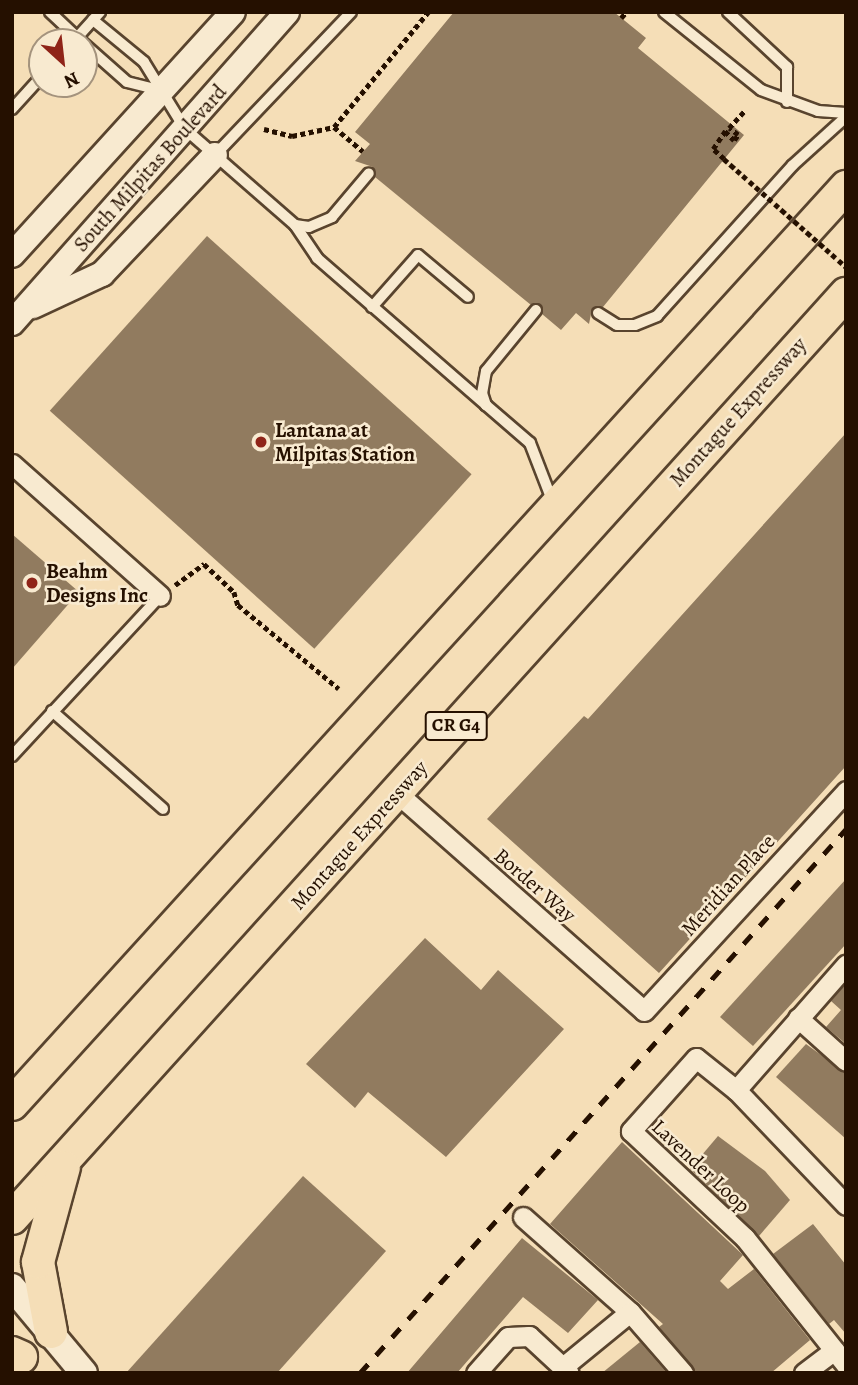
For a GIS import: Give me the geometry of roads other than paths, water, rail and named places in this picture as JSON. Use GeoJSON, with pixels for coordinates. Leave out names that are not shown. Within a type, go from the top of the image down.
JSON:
{"type":"FeatureCollection","features":[{"type":"Feature","properties":{"kind":"highway"},"geometry":{"type":"LineString","coordinates":[[12,1104],[846,187]]}},
{"type":"Feature","properties":{"kind":"highway","name":"Montague Expressway"},"geometry":{"type":"LineString","coordinates":[[12,1218],[846,294]]}},
{"type":"Feature","properties":{"kind":"highway"},"geometry":{"type":"LineString","coordinates":[[51,1332],[38,1262],[67,1159]]}},
{"type":"Feature","properties":{"kind":"main road"},"geometry":{"type":"LineString","coordinates":[[12,1287],[84,1373]]}},
{"type":"Feature","properties":{"kind":"street"},"geometry":{"type":"LineString","coordinates":[[12,255],[158,90],[233,12]]}},
{"type":"Feature","properties":{"kind":"street","name":"South Milpitas Boulevard"},"geometry":{"type":"LineString","coordinates":[[18,317],[288,12]]}},
{"type":"Feature","properties":{"kind":"street"},"geometry":{"type":"LineString","coordinates":[[18,317],[102,274],[215,155]]}},
{"type":"Feature","properties":{"kind":"street"},"geometry":{"type":"LineString","coordinates":[[15,471],[160,596]]}},
{"type":"Feature","properties":{"kind":"street","name":"Meridian Place"},"geometry":{"type":"LineString","coordinates":[[644,1011],[846,791]]}},
{"type":"Feature","properties":{"kind":"street","name":"Border Way"},"geometry":{"type":"LineString","coordinates":[[397,793],[644,1011]]}},
{"type":"Feature","properties":{"kind":"street"},"geometry":{"type":"LineString","coordinates":[[846,965],[736,1090],[846,1206]]}},
{"type":"Feature","properties":{"kind":"street"},"geometry":{"type":"LineString","coordinates":[[799,1017],[846,1061]]}},
{"type":"Feature","properties":{"kind":"street","name":"Lavender Loop"},"geometry":{"type":"LineString","coordinates":[[736,1090],[696,1058],[631,1131],[745,1238],[840,1357],[804,1373]]}},
{"type":"Feature","properties":{"kind":"street"},"geometry":{"type":"LineString","coordinates":[[523,1217],[630,1312],[683,1373]]}},
{"type":"Feature","properties":{"kind":"street"},"geometry":{"type":"LineString","coordinates":[[476,1373],[508,1337],[530,1336],[566,1369],[630,1312]]}},
{"type":"Feature","properties":{"kind":"lane"},"geometry":{"type":"LineString","coordinates":[[50,12],[66,28]]}},
{"type":"Feature","properties":{"kind":"lane"},"geometry":{"type":"LineString","coordinates":[[215,155],[351,12]]}},
{"type":"Feature","properties":{"kind":"lane"},"geometry":{"type":"LineString","coordinates":[[664,12],[747,82],[788,102],[846,115]]}},
{"type":"Feature","properties":{"kind":"lane"},"geometry":{"type":"LineString","coordinates":[[728,12],[787,67],[788,102]]}},
{"type":"Feature","properties":{"kind":"lane"},"geometry":{"type":"LineString","coordinates":[[96,16],[144,62],[158,90],[184,129],[295,225],[317,258],[530,443],[555,507]]}},
{"type":"Feature","properties":{"kind":"lane"},"geometry":{"type":"LineString","coordinates":[[98,57],[127,82],[158,90]]}},
{"type":"Feature","properties":{"kind":"lane"},"geometry":{"type":"LineString","coordinates":[[12,109],[28,91]]}},
{"type":"Feature","properties":{"kind":"lane"},"geometry":{"type":"LineString","coordinates":[[598,313],[617,325],[635,325],[657,316],[793,165],[846,115]]}},
{"type":"Feature","properties":{"kind":"lane"},"geometry":{"type":"LineString","coordinates":[[295,225],[309,227],[332,217],[369,173]]}},
{"type":"Feature","properties":{"kind":"lane"},"geometry":{"type":"LineString","coordinates":[[372,307],[418,255],[468,297]]}},
{"type":"Feature","properties":{"kind":"lane"},"geometry":{"type":"LineString","coordinates":[[486,405],[482,393],[486,371],[536,310]]}},
{"type":"Feature","properties":{"kind":"lane"},"geometry":{"type":"LineString","coordinates":[[12,756],[160,596]]}},
{"type":"Feature","properties":{"kind":"lane"},"geometry":{"type":"LineString","coordinates":[[52,711],[163,809]]}},
{"type":"Feature","properties":{"kind":"railway"},"geometry":{"type":"LineString","coordinates":[[360,1373],[846,829]]}},
{"type":"Feature","properties":{"kind":"place","name":"Lantana at Milpitas Station"},"geometry":{"type":"Point","coordinates":[261,442]}},
{"type":"Feature","properties":{"kind":"place","name":"Beahm Designs Inc"},"geometry":{"type":"Point","coordinates":[32,583]}}]}
